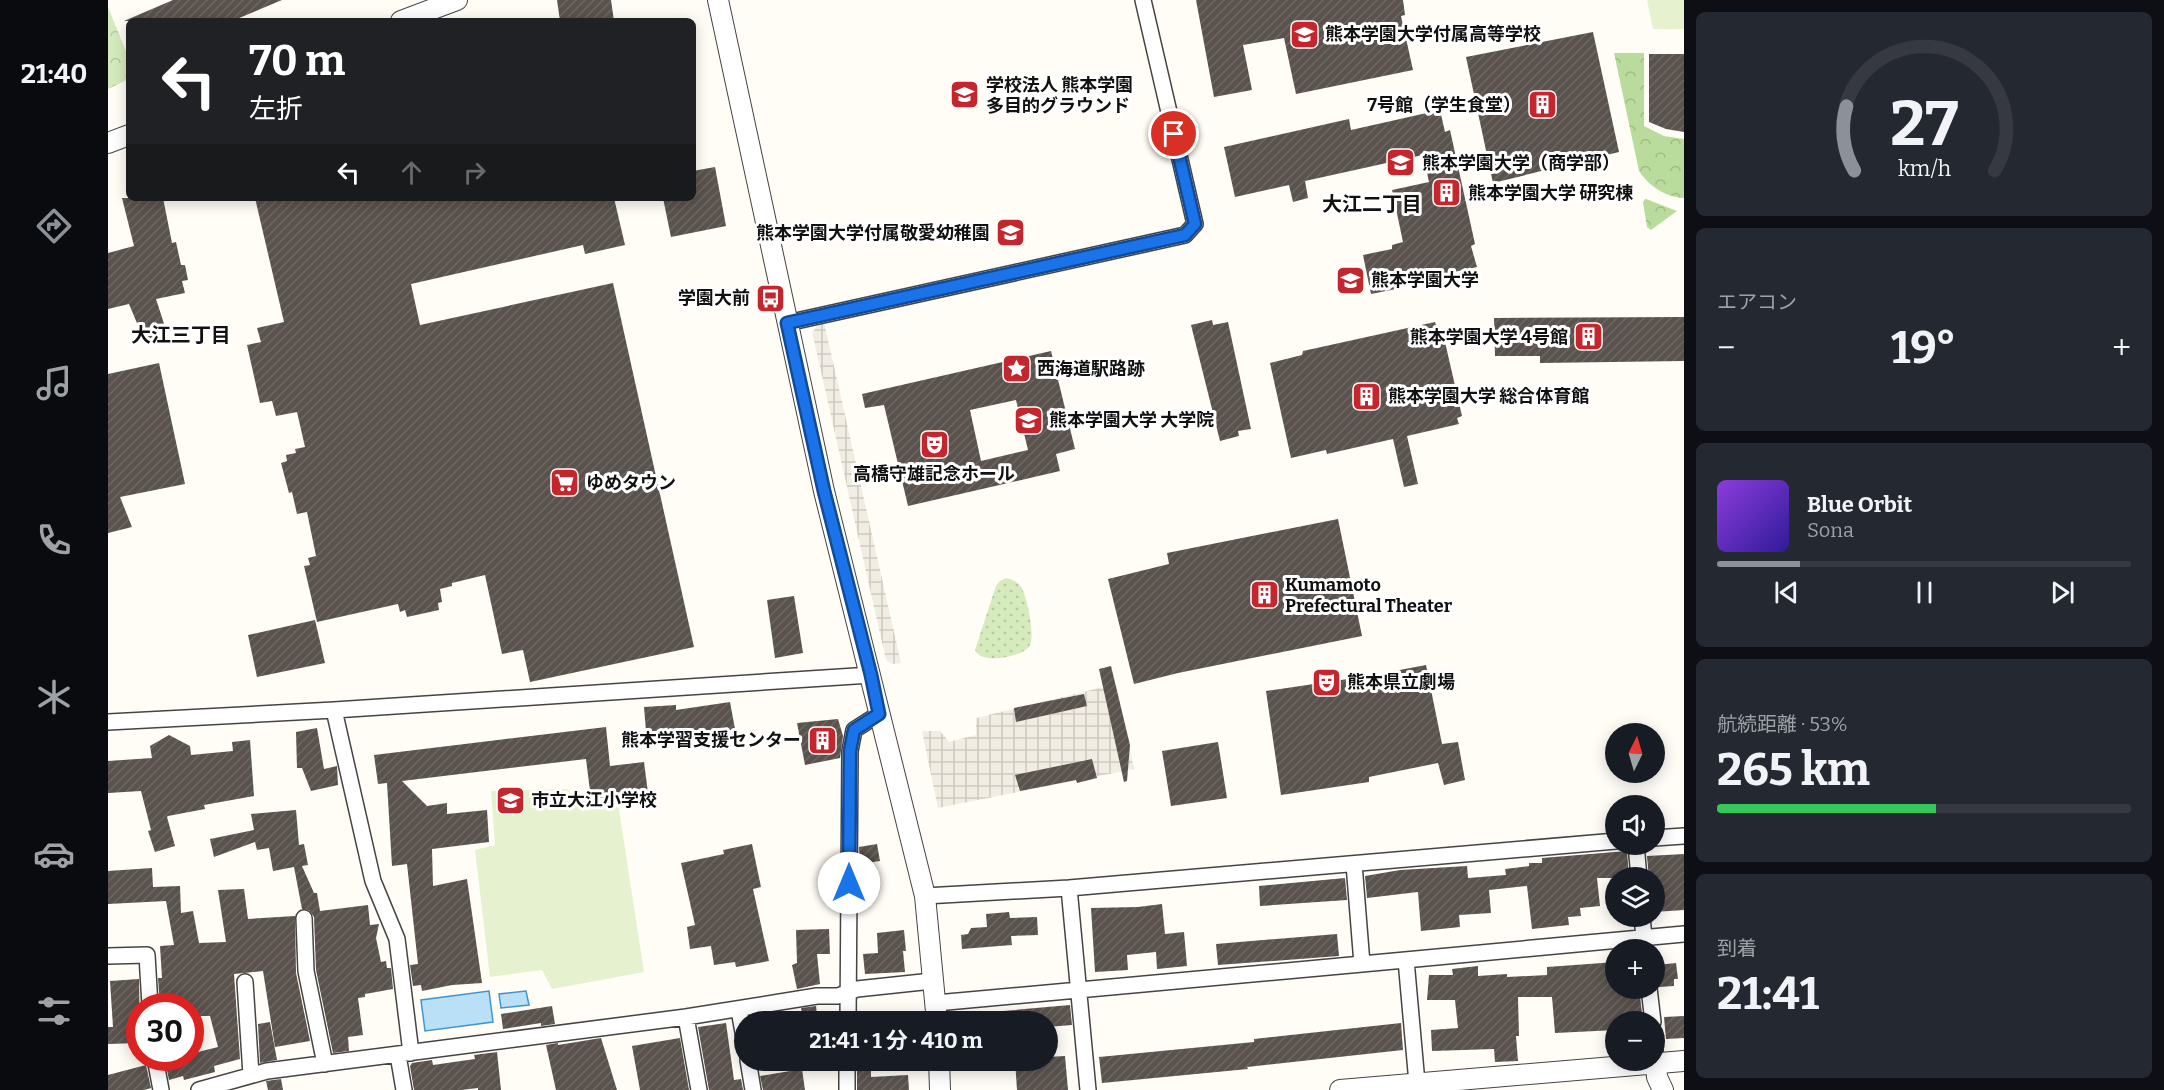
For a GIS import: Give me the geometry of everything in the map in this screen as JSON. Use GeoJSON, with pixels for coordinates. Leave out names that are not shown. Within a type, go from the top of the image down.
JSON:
{"type":"FeatureCollection","features":[{"type":"Feature","properties":{"kind":"street"},"geometry":{"type":"LineString","coordinates":[[409,18],[457,0]]}},
{"type":"Feature","properties":{"kind":"street"},"geometry":{"type":"LineString","coordinates":[[718,0],[824,491],[925,896],[936,1011]]}},
{"type":"Feature","properties":{"kind":"street"},"geometry":{"type":"LineString","coordinates":[[787,323],[1185,235],[1195,224],[1143,0]]}},
{"type":"Feature","properties":{"kind":"street"},"geometry":{"type":"LineString","coordinates":[[108,143],[126,136]]}},
{"type":"Feature","properties":{"kind":"street"},"geometry":{"type":"LineString","coordinates":[[108,722],[334,710],[871,675]]}},
{"type":"Feature","properties":{"kind":"street"},"geometry":{"type":"LineString","coordinates":[[334,710],[373,880],[397,939],[404,1090]]}},
{"type":"Feature","properties":{"kind":"street"},"geometry":{"type":"LineString","coordinates":[[848,1011],[850,751],[854,730],[879,714]]}},
{"type":"Feature","properties":{"kind":"street"},"geometry":{"type":"LineString","coordinates":[[1665,837],[1684,836]]}},
{"type":"Feature","properties":{"kind":"street"},"geometry":{"type":"LineString","coordinates":[[925,896],[1069,888],[1605,843]]}},
{"type":"Feature","properties":{"kind":"street"},"geometry":{"type":"LineString","coordinates":[[1354,864],[1362,964]]}},
{"type":"Feature","properties":{"kind":"street"},"geometry":{"type":"LineString","coordinates":[[1069,888],[1088,1090]]}},
{"type":"Feature","properties":{"kind":"street"},"geometry":{"type":"LineString","coordinates":[[304,918],[306,971],[325,1064]]}},
{"type":"Feature","properties":{"kind":"street"},"geometry":{"type":"LineString","coordinates":[[1664,939],[1684,934]]}},
{"type":"Feature","properties":{"kind":"street"},"geometry":{"type":"LineString","coordinates":[[943,1011],[1079,991],[1406,960],[1605,947]]}},
{"type":"Feature","properties":{"kind":"street"},"geometry":{"type":"LineString","coordinates":[[108,957],[147,955],[149,993]]}},
{"type":"Feature","properties":{"kind":"street"},"geometry":{"type":"LineString","coordinates":[[1406,960],[1418,1083]]}},
{"type":"Feature","properties":{"kind":"street"},"geometry":{"type":"LineString","coordinates":[[199,1090],[267,1071],[739,1010],[848,993],[857,989],[932,981]]}},
{"type":"Feature","properties":{"kind":"street"},"geometry":{"type":"LineString","coordinates":[[245,982],[251,1075]]}},
{"type":"Feature","properties":{"kind":"street"},"geometry":{"type":"LineString","coordinates":[[686,1017],[699,1090]]}},
{"type":"Feature","properties":{"kind":"street"},"geometry":{"type":"LineString","coordinates":[[1665,1062],[1684,1061]]}},
{"type":"Feature","properties":{"kind":"street"},"geometry":{"type":"LineString","coordinates":[[1340,1090],[1605,1067]]}},
{"type":"Feature","properties":{"kind":"street"},"geometry":{"type":"LineString","coordinates":[[157,1071],[161,1090]]}},
{"type":"Feature","properties":{"kind":"street"},"geometry":{"type":"LineString","coordinates":[[750,1071],[753,1090]]}},
{"type":"Feature","properties":{"kind":"street"},"geometry":{"type":"LineString","coordinates":[[847,1090],[848,1071]]}},
{"type":"Feature","properties":{"kind":"street"},"geometry":{"type":"LineString","coordinates":[[939,1071],[940,1090]]}},
{"type":"Feature","properties":{"kind":"street"},"geometry":{"type":"LineString","coordinates":[[1657,1071],[1664,1090]]}},
{"type":"Feature","properties":{"kind":"green space"},"geometry":{"type":"Polygon","coordinates":[[[1647,0],[1684,0],[1684,29],[1653,29],[1647,0]]]}},
{"type":"Feature","properties":{"kind":"green space"},"geometry":{"type":"Polygon","coordinates":[[[108,7],[126,52],[126,80],[108,89],[108,7]]]}},
{"type":"Feature","properties":{"kind":"green space"},"geometry":{"type":"Polygon","coordinates":[[[1614,53],[1644,53],[1644,126],[1664,136],[1684,139],[1684,198],[1658,190],[1639,171],[1614,53]]]}},
{"type":"Feature","properties":{"kind":"green space"},"geometry":{"type":"Polygon","coordinates":[[[1645,199],[1677,211],[1651,230],[1647,227],[1643,202],[1645,199]]]}},
{"type":"Feature","properties":{"kind":"green space"},"geometry":{"type":"Polygon","coordinates":[[[1006,578],[1018,583],[1023,592],[1030,617],[1031,642],[1025,651],[1018,654],[1001,658],[985,657],[979,655],[975,650],[996,586],[1006,578]]]}},
{"type":"Feature","properties":{"kind":"green space"},"geometry":{"type":"Polygon","coordinates":[[[567,789],[586,806],[618,803],[644,972],[552,989],[542,970],[490,977],[475,850],[495,845],[491,791],[567,789]]]}},
{"type":"Feature","properties":{"kind":"shaded area"},"geometry":{"type":"Polygon","coordinates":[[[824,322],[901,663],[892,664],[886,660],[812,333],[824,322]]]}},
{"type":"Feature","properties":{"kind":"shaded area"},"geometry":{"type":"Polygon","coordinates":[[[1116,684],[1134,769],[938,808],[922,731],[940,731],[949,742],[976,735],[976,718],[1116,684]]]}},
{"type":"Feature","properties":{"kind":"water"},"geometry":{"type":"Polygon","coordinates":[[[489,991],[493,1022],[425,1031],[421,1000],[489,991]]]}},
{"type":"Feature","properties":{"kind":"water"},"geometry":{"type":"Polygon","coordinates":[[[526,991],[529,1005],[501,1008],[499,994],[526,991]]]}},
{"type":"Feature","properties":{"kind":"building"},"geometry":{"type":"Polygon","coordinates":[[[173,0],[282,0],[239,18],[131,18],[173,0]]]}},
{"type":"Feature","properties":{"kind":"building"},"geometry":{"type":"Polygon","coordinates":[[[557,0],[611,0],[614,18],[560,18],[557,0]]]}},
{"type":"Feature","properties":{"kind":"building"},"geometry":{"type":"Polygon","coordinates":[[[1196,0],[1403,0],[1405,15],[1401,16],[1413,70],[1296,94],[1284,38],[1243,45],[1252,90],[1214,97],[1196,0]]]}},
{"type":"Feature","properties":{"kind":"building","name":"7号館（学生食堂）"},"geometry":{"type":"Polygon","coordinates":[[[1593,32],[1619,152],[1493,183],[1466,57],[1593,32]]]}},
{"type":"Feature","properties":{"kind":"building"},"geometry":{"type":"Polygon","coordinates":[[[1649,54],[1684,54],[1684,132],[1666,129],[1649,122],[1649,54]]]}},
{"type":"Feature","properties":{"kind":"building"},"geometry":{"type":"Polygon","coordinates":[[[1440,110],[1445,132],[1450,130],[1475,244],[1471,246],[1477,267],[1395,285],[1396,289],[1371,294],[1363,255],[1392,249],[1392,245],[1403,242],[1392,190],[1429,182],[1423,155],[1305,181],[1308,198],[1293,202],[1289,185],[1235,197],[1224,147],[1349,119],[1351,130],[1440,110]]]}},
{"type":"Feature","properties":{"kind":"building"},"geometry":{"type":"Polygon","coordinates":[[[715,167],[726,226],[671,237],[664,201],[696,201],[696,170],[715,167]]]}},
{"type":"Feature","properties":{"kind":"building"},"geometry":{"type":"Polygon","coordinates":[[[122,198],[126,198],[126,201],[164,201],[172,243],[176,242],[181,265],[185,265],[188,280],[182,281],[185,293],[156,299],[167,333],[144,340],[129,304],[108,309],[108,253],[134,246],[122,198]]]}},
{"type":"Feature","properties":{"kind":"building"},"geometry":{"type":"Polygon","coordinates":[[[256,201],[615,201],[625,245],[585,254],[583,245],[411,284],[420,325],[613,283],[694,647],[530,682],[523,650],[502,654],[485,575],[452,583],[452,586],[440,589],[442,602],[438,603],[439,610],[407,617],[405,610],[400,612],[398,604],[317,622],[304,566],[310,565],[308,558],[316,556],[307,512],[297,514],[292,492],[289,493],[281,463],[287,461],[286,455],[296,453],[295,449],[305,447],[297,412],[276,416],[272,401],[260,403],[247,345],[261,342],[257,328],[284,322],[256,201]]]}},
{"type":"Feature","properties":{"kind":"building","name":"熊本学園大学 4号館"},"geometry":{"type":"Polygon","coordinates":[[[1684,317],[1684,361],[1540,363],[1540,356],[1495,356],[1494,318],[1684,317]]]}},
{"type":"Feature","properties":{"kind":"building"},"geometry":{"type":"Polygon","coordinates":[[[1212,320],[1213,325],[1228,322],[1251,429],[1238,431],[1239,436],[1220,441],[1191,325],[1212,320]]]}},
{"type":"Feature","properties":{"kind":"building","name":"熊本学園大学 総合体育館"},"geometry":{"type":"Polygon","coordinates":[[[1435,322],[1437,329],[1442,329],[1462,416],[1457,418],[1459,424],[1407,436],[1418,484],[1404,487],[1393,439],[1327,454],[1326,450],[1291,458],[1270,363],[1302,355],[1303,351],[1435,322]]]}},
{"type":"Feature","properties":{"kind":"building"},"geometry":{"type":"Polygon","coordinates":[[[1051,351],[1075,449],[1056,454],[1060,471],[908,506],[884,405],[865,408],[862,394],[1051,351]],[[1016,400],[970,410],[981,461],[1028,450],[1016,400]]]}},
{"type":"Feature","properties":{"kind":"building"},"geometry":{"type":"Polygon","coordinates":[[[159,363],[185,484],[120,497],[132,527],[108,533],[108,374],[159,363]]]}},
{"type":"Feature","properties":{"kind":"building","name":"Kumamoto Prefectural Theater"},"geometry":{"type":"Polygon","coordinates":[[[1338,519],[1362,636],[1134,684],[1108,579],[1169,564],[1167,553],[1338,519]]]}},
{"type":"Feature","properties":{"kind":"building"},"geometry":{"type":"Polygon","coordinates":[[[794,596],[803,653],[775,658],[767,600],[794,596]]]}},
{"type":"Feature","properties":{"kind":"building"},"geometry":{"type":"Polygon","coordinates":[[[315,620],[325,663],[257,677],[248,635],[315,620]]]}},
{"type":"Feature","properties":{"kind":"building"},"geometry":{"type":"Polygon","coordinates":[[[1426,665],[1442,744],[1458,742],[1465,780],[1444,785],[1438,763],[1369,777],[1369,782],[1281,795],[1266,691],[1426,665]]]}},
{"type":"Feature","properties":{"kind":"building"},"geometry":{"type":"Polygon","coordinates":[[[1111,666],[1130,745],[1127,781],[1124,782],[1099,669],[1111,666]]]}},
{"type":"Feature","properties":{"kind":"building"},"geometry":{"type":"Polygon","coordinates":[[[1084,694],[1087,706],[1016,722],[1014,708],[1084,694]]]}},
{"type":"Feature","properties":{"kind":"building"},"geometry":{"type":"Polygon","coordinates":[[[730,702],[735,729],[691,740],[690,735],[657,736],[656,731],[646,731],[644,707],[676,705],[676,710],[730,702]]]}},
{"type":"Feature","properties":{"kind":"building","name":"熊本学習支援センター"},"geometry":{"type":"Polygon","coordinates":[[[838,719],[843,736],[840,758],[805,765],[797,723],[838,719]]]}},
{"type":"Feature","properties":{"kind":"building"},"geometry":{"type":"Polygon","coordinates":[[[606,727],[610,766],[644,762],[648,793],[591,799],[586,759],[402,781],[427,806],[447,803],[447,814],[487,810],[489,842],[432,849],[433,886],[467,879],[482,983],[452,985],[422,991],[421,985],[413,986],[410,965],[418,964],[407,864],[392,866],[387,783],[378,784],[374,755],[606,727]]]}},
{"type":"Feature","properties":{"kind":"building"},"geometry":{"type":"Polygon","coordinates":[[[317,728],[324,769],[337,766],[338,785],[311,791],[302,768],[297,768],[296,732],[317,728]]]}},
{"type":"Feature","properties":{"kind":"building"},"geometry":{"type":"Polygon","coordinates":[[[169,735],[190,746],[191,755],[233,751],[232,742],[250,740],[254,796],[204,805],[205,809],[168,816],[175,846],[155,852],[148,831],[151,830],[141,791],[108,793],[108,761],[152,758],[150,746],[169,735]]]}},
{"type":"Feature","properties":{"kind":"building"},"geometry":{"type":"Polygon","coordinates":[[[1218,742],[1227,798],[1171,806],[1162,751],[1218,742]]]}},
{"type":"Feature","properties":{"kind":"building"},"geometry":{"type":"Polygon","coordinates":[[[1092,759],[1097,778],[1020,791],[1015,775],[1092,759]]]}},
{"type":"Feature","properties":{"kind":"building"},"geometry":{"type":"Polygon","coordinates":[[[296,810],[299,845],[304,844],[308,865],[302,866],[314,893],[317,893],[320,911],[368,905],[370,925],[379,924],[376,938],[381,962],[386,961],[387,968],[391,968],[393,989],[365,994],[365,997],[358,998],[363,1035],[348,1037],[349,1051],[333,1053],[316,970],[314,917],[309,910],[302,909],[294,867],[273,871],[269,848],[257,850],[255,842],[214,857],[210,839],[254,830],[251,814],[296,810]]]}},
{"type":"Feature","properties":{"kind":"building"},"geometry":{"type":"Polygon","coordinates":[[[752,844],[761,887],[753,889],[769,961],[736,967],[735,962],[714,965],[711,946],[690,949],[687,927],[695,925],[681,863],[724,854],[723,850],[752,844]]]}},
{"type":"Feature","properties":{"kind":"building"},"geometry":{"type":"Polygon","coordinates":[[[877,844],[880,861],[860,864],[859,847],[877,844]]]}},
{"type":"Feature","properties":{"kind":"building"},"geometry":{"type":"Polygon","coordinates":[[[1605,853],[1605,855],[1627,855],[1628,867],[1605,867],[1605,878],[1597,878],[1600,906],[1580,908],[1581,916],[1568,917],[1569,925],[1532,929],[1527,886],[1489,890],[1491,913],[1459,915],[1460,927],[1421,931],[1418,892],[1367,898],[1365,876],[1400,870],[1467,866],[1468,878],[1506,875],[1505,869],[1529,866],[1529,863],[1542,863],[1542,858],[1605,853]]]}},
{"type":"Feature","properties":{"kind":"building"},"geometry":{"type":"Polygon","coordinates":[[[1684,854],[1684,910],[1665,911],[1665,867],[1648,867],[1647,856],[1684,854]]]}},
{"type":"Feature","properties":{"kind":"building"},"geometry":{"type":"Polygon","coordinates":[[[152,868],[153,887],[180,886],[181,913],[193,911],[199,943],[226,942],[218,890],[244,889],[248,919],[295,916],[296,973],[310,1041],[275,1047],[263,971],[234,974],[240,1059],[214,1066],[215,1072],[184,1080],[183,1076],[169,1080],[167,1071],[204,1071],[204,1050],[218,1047],[210,1016],[204,1016],[204,993],[159,993],[158,978],[162,978],[160,946],[174,945],[166,901],[108,904],[108,871],[152,868]]]}},
{"type":"Feature","properties":{"kind":"building"},"geometry":{"type":"Polygon","coordinates":[[[1345,878],[1347,900],[1260,906],[1259,886],[1345,878]]]}},
{"type":"Feature","properties":{"kind":"building"},"geometry":{"type":"Polygon","coordinates":[[[1162,904],[1165,934],[1184,932],[1187,966],[1157,969],[1156,952],[1127,955],[1128,970],[1095,972],[1091,908],[1162,904]]]}},
{"type":"Feature","properties":{"kind":"building"},"geometry":{"type":"Polygon","coordinates":[[[1009,912],[1010,918],[1037,917],[1038,935],[1011,936],[1012,945],[962,949],[961,935],[968,934],[971,928],[987,927],[986,914],[1009,912]]]}},
{"type":"Feature","properties":{"kind":"building"},"geometry":{"type":"Polygon","coordinates":[[[829,929],[830,954],[817,954],[820,984],[797,989],[792,965],[797,963],[796,930],[829,929]]]}},
{"type":"Feature","properties":{"kind":"building"},"geometry":{"type":"Polygon","coordinates":[[[904,930],[905,972],[865,974],[863,954],[878,953],[877,933],[904,930]]]}},
{"type":"Feature","properties":{"kind":"building"},"geometry":{"type":"Polygon","coordinates":[[[1337,934],[1339,956],[1218,965],[1216,944],[1337,934]]]}},
{"type":"Feature","properties":{"kind":"building"},"geometry":{"type":"Polygon","coordinates":[[[1605,963],[1605,999],[1640,999],[1642,1011],[1605,1011],[1605,1031],[1555,1033],[1552,997],[1518,997],[1519,1036],[1516,1036],[1518,1061],[1495,1062],[1494,1049],[1432,1051],[1431,1030],[1458,1028],[1455,1000],[1427,1000],[1429,975],[1453,975],[1452,969],[1478,966],[1478,976],[1547,975],[1547,967],[1605,963]]]}},
{"type":"Feature","properties":{"kind":"building"},"geometry":{"type":"Polygon","coordinates":[[[1676,963],[1678,979],[1674,979],[1674,986],[1665,987],[1665,964],[1676,963]]]}},
{"type":"Feature","properties":{"kind":"building"},"geometry":{"type":"Polygon","coordinates":[[[139,979],[139,993],[126,993],[126,1043],[108,1044],[108,1027],[113,1027],[110,981],[139,979]]]}},
{"type":"Feature","properties":{"kind":"building"},"geometry":{"type":"Polygon","coordinates":[[[1070,1005],[1072,1025],[1058,1026],[1058,1011],[1003,1011],[1070,1005]]]}},
{"type":"Feature","properties":{"kind":"building"},"geometry":{"type":"Polygon","coordinates":[[[552,1006],[555,1024],[541,1026],[541,1023],[503,1029],[501,1014],[552,1006]]]}},
{"type":"Feature","properties":{"kind":"building"},"geometry":{"type":"Polygon","coordinates":[[[816,1006],[817,1011],[802,1011],[801,1008],[816,1006]]]}},
{"type":"Feature","properties":{"kind":"building"},"geometry":{"type":"Polygon","coordinates":[[[1684,1016],[1684,1038],[1666,1039],[1665,1017],[1684,1016]]]}},
{"type":"Feature","properties":{"kind":"building"},"geometry":{"type":"Polygon","coordinates":[[[270,1022],[277,1060],[260,1063],[258,1024],[270,1022]]]}},
{"type":"Feature","properties":{"kind":"building"},"geometry":{"type":"Polygon","coordinates":[[[726,1023],[734,1080],[741,1079],[743,1090],[709,1090],[698,1027],[726,1023]]]}},
{"type":"Feature","properties":{"kind":"building"},"geometry":{"type":"Polygon","coordinates":[[[1401,1023],[1403,1050],[1247,1067],[1248,1069],[1102,1083],[1099,1057],[1254,1042],[1254,1039],[1401,1023]]]}},
{"type":"Feature","properties":{"kind":"building"},"geometry":{"type":"Polygon","coordinates":[[[601,1038],[617,1090],[556,1090],[546,1045],[601,1038]]]}},
{"type":"Feature","properties":{"kind":"building"},"geometry":{"type":"Polygon","coordinates":[[[680,1038],[689,1090],[640,1090],[632,1046],[680,1038]]]}},
{"type":"Feature","properties":{"kind":"building"},"geometry":{"type":"Polygon","coordinates":[[[497,1052],[501,1090],[478,1090],[478,1088],[414,1090],[410,1066],[412,1063],[432,1060],[433,1065],[475,1059],[474,1055],[497,1052]]]}},
{"type":"Feature","properties":{"kind":"building"},"geometry":{"type":"Polygon","coordinates":[[[1058,1056],[1065,1056],[1068,1090],[1017,1090],[1016,1071],[1058,1071],[1058,1056]]]}},
{"type":"Feature","properties":{"kind":"building"},"geometry":{"type":"Polygon","coordinates":[[[126,1070],[147,1071],[151,1088],[108,1090],[108,1075],[126,1070]]]}},
{"type":"Feature","properties":{"kind":"building"},"geometry":{"type":"Polygon","coordinates":[[[802,1071],[805,1090],[763,1090],[760,1076],[802,1071]]]}},
{"type":"Feature","properties":{"kind":"building"},"geometry":{"type":"Polygon","coordinates":[[[857,1071],[871,1071],[871,1077],[908,1075],[909,1090],[857,1090],[857,1071]]]}},
{"type":"Feature","properties":{"kind":"building"},"geometry":{"type":"Polygon","coordinates":[[[281,1079],[283,1090],[268,1090],[266,1081],[281,1079]]]}},
{"type":"Feature","properties":{"kind":"place","name":"熊本学園大学付属高等学校"},"geometry":{"type":"Point","coordinates":[1304,34]}},
{"type":"Feature","properties":{"kind":"place","name":"学校法人 熊本学園 多目的グラウンド"},"geometry":{"type":"Point","coordinates":[965,95]}},
{"type":"Feature","properties":{"kind":"place","name":"7号館（学生食堂）"},"geometry":{"type":"Point","coordinates":[1542,105]}},
{"type":"Feature","properties":{"kind":"place","name":"熊本学園大学（商学部）"},"geometry":{"type":"Point","coordinates":[1401,163]}},
{"type":"Feature","properties":{"kind":"place","name":"熊本学園大学 研究棟"},"geometry":{"type":"Point","coordinates":[1447,193]}},
{"type":"Feature","properties":{"kind":"place","name":"熊本学園大学付属敬愛幼稚園"},"geometry":{"type":"Point","coordinates":[1011,233]}},
{"type":"Feature","properties":{"kind":"place","name":"熊本学園大学"},"geometry":{"type":"Point","coordinates":[1350,280]}},
{"type":"Feature","properties":{"kind":"place","name":"学園大前"},"geometry":{"type":"Point","coordinates":[771,298]}},
{"type":"Feature","properties":{"kind":"place","name":"熊本学園大学 4号館"},"geometry":{"type":"Point","coordinates":[1589,337]}},
{"type":"Feature","properties":{"kind":"place","name":"西海道駅路跡"},"geometry":{"type":"Point","coordinates":[1016,369]}},
{"type":"Feature","properties":{"kind":"place","name":"熊本学園大学 総合体育館"},"geometry":{"type":"Point","coordinates":[1367,396]}},
{"type":"Feature","properties":{"kind":"place","name":"熊本学園大学 大学院"},"geometry":{"type":"Point","coordinates":[1028,420]}},
{"type":"Feature","properties":{"kind":"place","name":"高橋守雄記念ホール"},"geometry":{"type":"Point","coordinates":[934,445]}},
{"type":"Feature","properties":{"kind":"place","name":"ゆめタウン"},"geometry":{"type":"Point","coordinates":[565,483]}},
{"type":"Feature","properties":{"kind":"place","name":"Kumamoto Prefectural Theater"},"geometry":{"type":"Point","coordinates":[1264,595]}},
{"type":"Feature","properties":{"kind":"place","name":"熊本県立劇場"},"geometry":{"type":"Point","coordinates":[1326,682]}},
{"type":"Feature","properties":{"kind":"place","name":"熊本学習支援センター"},"geometry":{"type":"Point","coordinates":[822,740]}},
{"type":"Feature","properties":{"kind":"place","name":"市立大江小学校"},"geometry":{"type":"Point","coordinates":[510,800]}},
{"type":"Feature","properties":{"kind":"district","name":"大江二丁目"},"geometry":{"type":"Point","coordinates":[1372,204]}},
{"type":"Feature","properties":{"kind":"district","name":"大江三丁目"},"geometry":{"type":"Point","coordinates":[181,335]}},
{"type":"Feature","properties":{"kind":"route"},"geometry":{"type":"LineString","coordinates":[[849,883],[850,751],[854,730],[879,714],[824,491],[787,323],[1185,235],[1195,224],[1174,134]]}}]}
